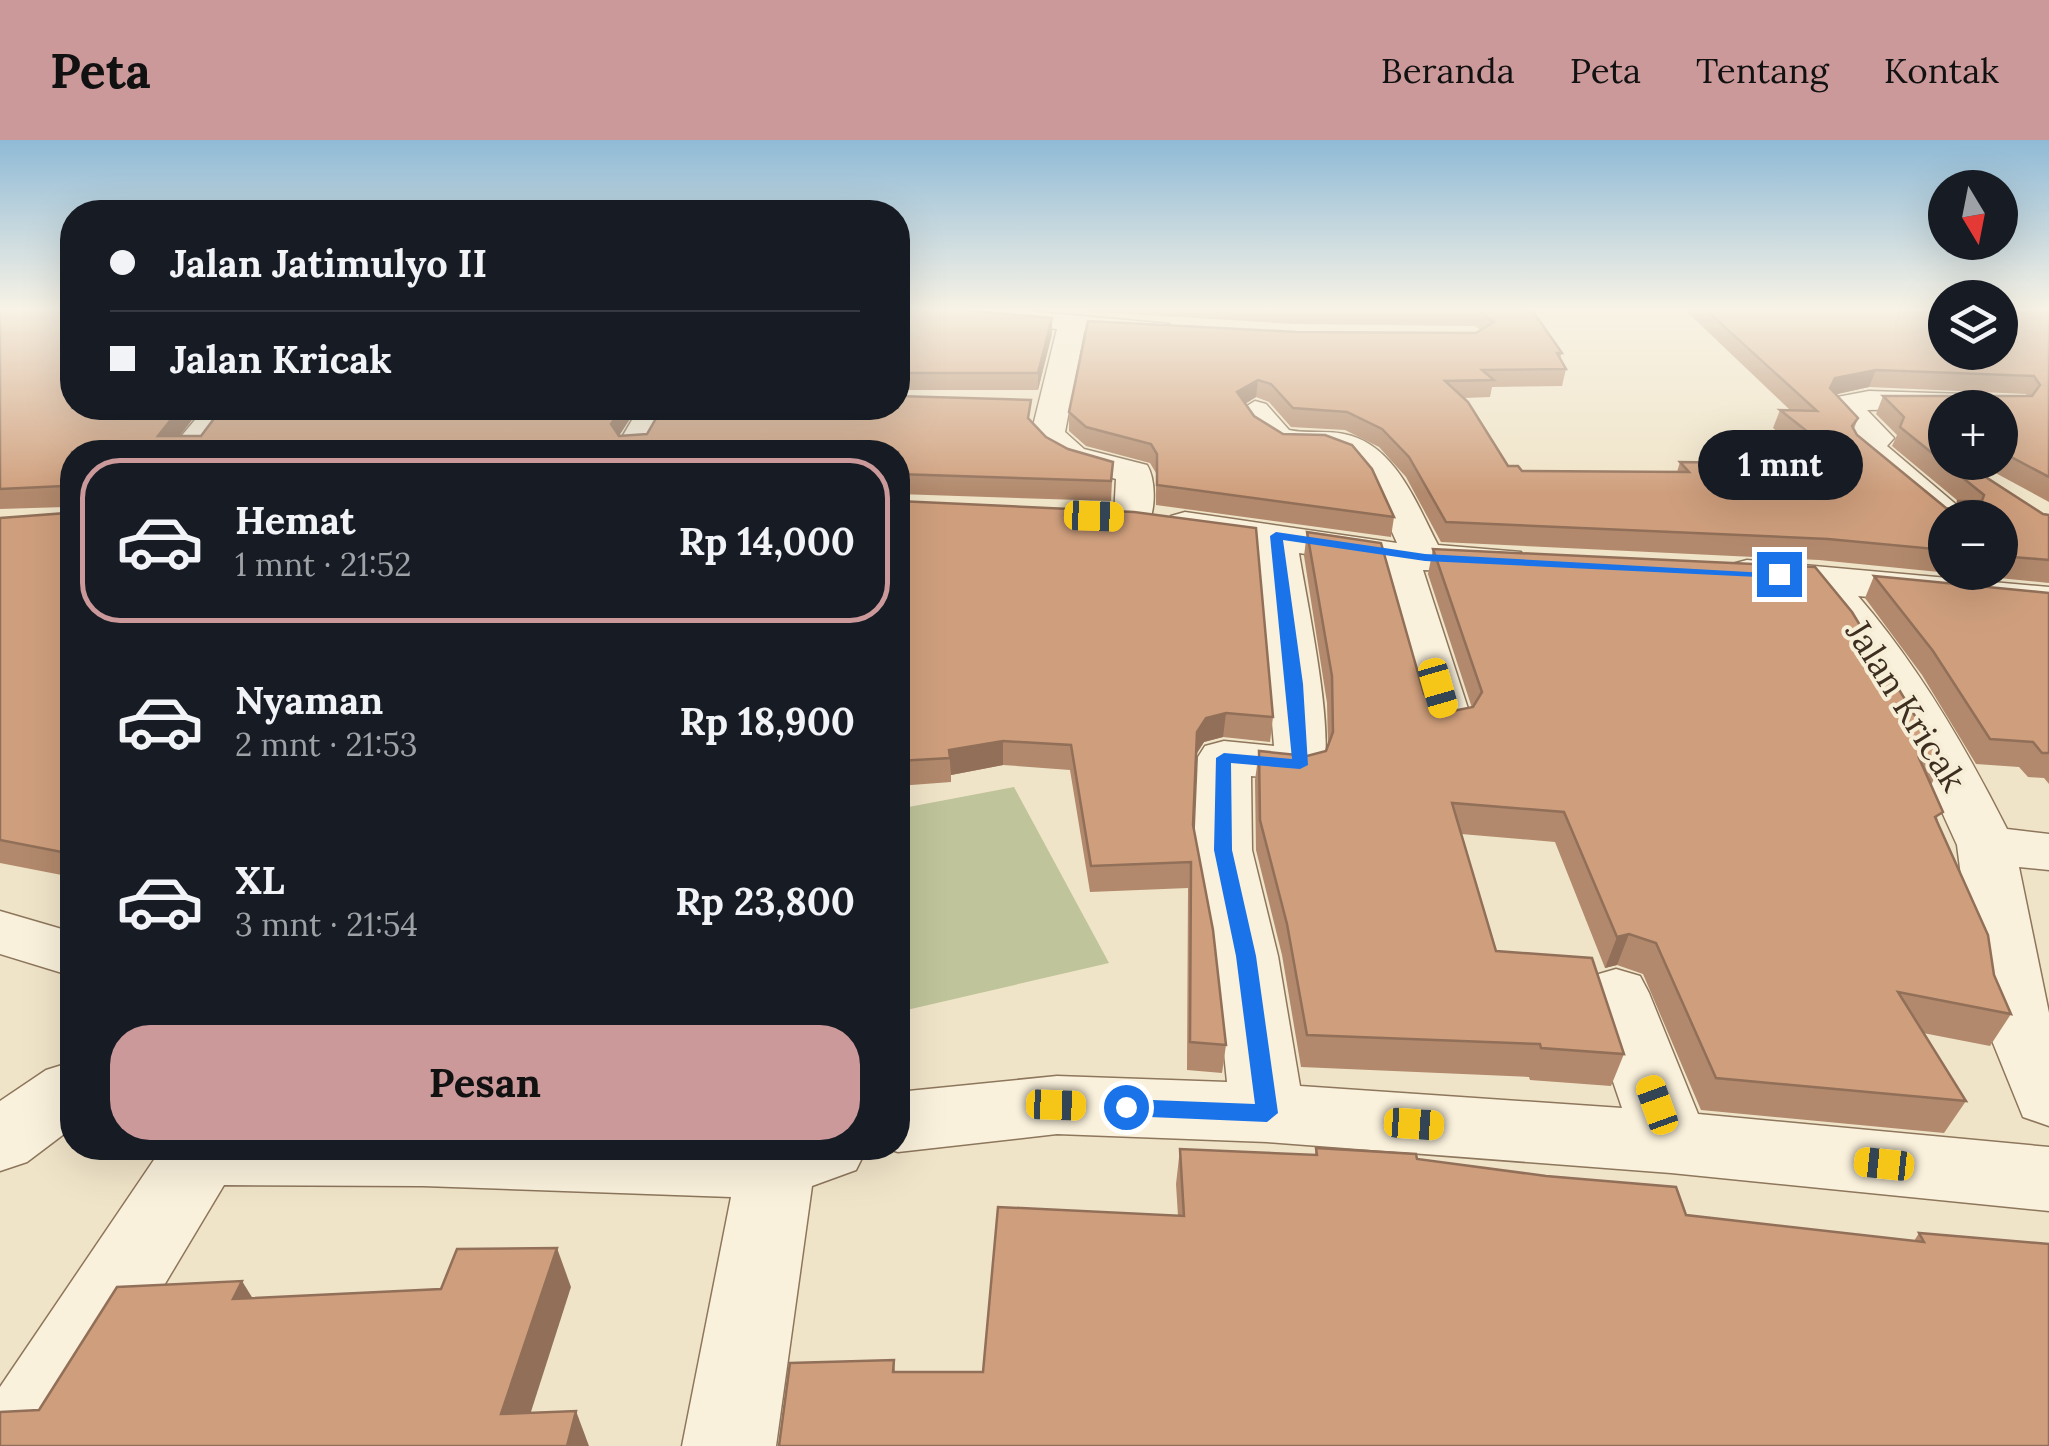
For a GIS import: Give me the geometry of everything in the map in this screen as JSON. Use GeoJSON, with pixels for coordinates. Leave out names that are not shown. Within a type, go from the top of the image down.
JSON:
{"type":"FeatureCollection","features":[{"type":"Feature","properties":{"kind":"street"},"geometry":{"type":"LineString","coordinates":[[1069,371],[1052,404],[1048,434],[1065,451],[1134,473],[1113,516],[1412,556],[1550,564]]}},
{"type":"Feature","properties":{"kind":"street"},"geometry":{"type":"LineString","coordinates":[[1932,500],[1866,445],[1877,438],[1843,406],[1980,388]]}},
{"type":"Feature","properties":{"kind":"street"},"geometry":{"type":"LineString","coordinates":[[1014,404],[1052,404]]}},
{"type":"Feature","properties":{"kind":"street"},"geometry":{"type":"LineString","coordinates":[[1255,411],[1265,433],[1276,440],[1338,443],[1369,457],[1412,556],[1447,721]]}},
{"type":"Feature","properties":{"kind":"street"},"geometry":{"type":"LineString","coordinates":[[1267,1113],[1246,956],[1223,850],[1224,758],[1300,765],[1296,684],[1276,536]]}},
{"type":"Feature","properties":{"kind":"street"},"geometry":{"type":"LineString","coordinates":[[2018,569],[2049,596]]}},
{"type":"Feature","properties":{"kind":"street"},"geometry":{"type":"LineString","coordinates":[[1700,570],[2049,596]]}},
{"type":"Feature","properties":{"kind":"street","name":"Jalan Kricak"},"geometry":{"type":"LineString","coordinates":[[1818,576],[1864,631],[1948,766],[1986,845],[2012,1006],[2049,1097]]}},
{"type":"Feature","properties":{"kind":"street"},"geometry":{"type":"LineString","coordinates":[[1986,845],[2049,852]]}},
{"type":"Feature","properties":{"kind":"street"},"geometry":{"type":"LineString","coordinates":[[0,932],[60,950]]}},
{"type":"Feature","properties":{"kind":"street"},"geometry":{"type":"LineString","coordinates":[[1616,993],[1671,1142]]}},
{"type":"Feature","properties":{"kind":"street"},"geometry":{"type":"LineString","coordinates":[[0,1140],[60,1098]]}},
{"type":"Feature","properties":{"kind":"street"},"geometry":{"type":"LineString","coordinates":[[910,1121],[1056,1105],[1267,1113],[1671,1142],[2049,1180]]}},
{"type":"Feature","properties":{"kind":"street"},"geometry":{"type":"LineString","coordinates":[[15,1446],[195,1160]]}},
{"type":"Feature","properties":{"kind":"street"},"geometry":{"type":"LineString","coordinates":[[729,1446],[801,1160]]}},
{"type":"Feature","properties":{"kind":"green space"},"geometry":{"type":"Polygon","coordinates":[[[1014,787],[1109,963],[910,1009],[910,807],[1014,787]]]}},
{"type":"Feature","properties":{"kind":"building"},"geometry":{"type":"Polygon","coordinates":[[[0,371],[60,371],[60,420],[171,420],[158,436],[201,436],[213,420],[614,420],[611,424],[619,436],[647,434],[655,420],[910,420],[910,396],[1031,400],[1028,418],[1046,437],[1068,449],[1113,462],[1111,481],[910,474],[910,440],[60,440],[60,486],[0,489],[0,371]]]}},
{"type":"Feature","properties":{"kind":"building"},"geometry":{"type":"Polygon","coordinates":[[[910,371],[1039,371],[910,373],[910,371]]]}},
{"type":"Feature","properties":{"kind":"building"},"geometry":{"type":"Polygon","coordinates":[[[1078,371],[1483,371],[1494,380],[1445,381],[1468,402],[1508,466],[1518,466],[1522,471],[1689,472],[1680,462],[1752,463],[1736,445],[1790,448],[1781,439],[1818,440],[1780,410],[1817,411],[1773,371],[1871,371],[1835,378],[1830,388],[1858,418],[1852,426],[1857,435],[1936,500],[1928,500],[1928,548],[1828,539],[1446,522],[1409,457],[1382,429],[1347,412],[1293,408],[1271,384],[1258,380],[1237,392],[1254,416],[1283,434],[1325,435],[1352,445],[1372,469],[1394,517],[1157,485],[1157,454],[1151,444],[1086,427],[1069,412],[1078,371]]]}},
{"type":"Feature","properties":{"kind":"building"},"geometry":{"type":"Polygon","coordinates":[[[1901,371],[2049,371],[2049,477],[2018,461],[2018,396],[2032,396],[2040,385],[2034,376],[1901,371]]]}},
{"type":"Feature","properties":{"kind":"building"},"geometry":{"type":"Polygon","coordinates":[[[1883,396],[1928,396],[1928,450],[1900,427],[1904,417],[1883,396]]]}},
{"type":"Feature","properties":{"kind":"building"},"geometry":{"type":"Polygon","coordinates":[[[1965,480],[1990,480],[2049,515],[2049,560],[2018,557],[2018,500],[1982,500],[1984,495],[1965,480]]]}},
{"type":"Feature","properties":{"kind":"building"},"geometry":{"type":"Polygon","coordinates":[[[910,502],[1134,512],[1256,528],[1273,717],[1226,713],[1206,718],[1197,732],[1193,825],[1213,930],[1226,1045],[1190,1042],[1191,862],[1091,866],[1071,745],[1003,741],[949,750],[950,758],[910,760],[910,502]]]}},
{"type":"Feature","properties":{"kind":"building"},"geometry":{"type":"Polygon","coordinates":[[[60,513],[60,852],[0,840],[0,518],[60,513]]]}},
{"type":"Feature","properties":{"kind":"building"},"geometry":{"type":"Polygon","coordinates":[[[1307,532],[1381,543],[1424,694],[1434,707],[1453,711],[1473,707],[1482,692],[1433,549],[1815,567],[1852,612],[1943,762],[1919,758],[1943,812],[1935,817],[1988,935],[1994,975],[2011,1014],[1898,992],[1966,1101],[1716,1078],[1656,943],[1629,934],[1617,937],[1564,812],[1452,803],[1496,951],[1592,958],[1624,1054],[1541,1048],[1540,1044],[1307,1035],[1287,924],[1260,820],[1259,751],[1307,756],[1326,751],[1333,732],[1332,676],[1307,532]]]}},
{"type":"Feature","properties":{"kind":"building"},"geometry":{"type":"Polygon","coordinates":[[[1874,576],[1928,581],[1928,590],[2049,593],[2049,753],[2042,753],[2033,742],[1990,739],[1933,651],[1874,576]]]}},
{"type":"Feature","properties":{"kind":"building"},"geometry":{"type":"Polygon","coordinates":[[[1316,1148],[1416,1154],[1417,1159],[1546,1176],[1676,1187],[1686,1215],[1924,1242],[1919,1233],[2049,1244],[2049,1446],[779,1446],[790,1363],[894,1360],[893,1372],[983,1372],[998,1207],[1184,1216],[1180,1149],[1317,1155],[1316,1148]]]}},
{"type":"Feature","properties":{"kind":"building"},"geometry":{"type":"Polygon","coordinates":[[[557,1248],[501,1414],[576,1411],[567,1446],[0,1446],[0,1412],[39,1410],[117,1287],[242,1281],[233,1299],[441,1289],[457,1249],[557,1248]]]}},
{"type":"Feature","properties":{"kind":"route"},"geometry":{"type":"LineString","coordinates":[[1126,1107],[1267,1113],[1246,956],[1223,850],[1224,758],[1300,765],[1296,684],[1276,536],[1425,558],[1779,574]]}}]}
